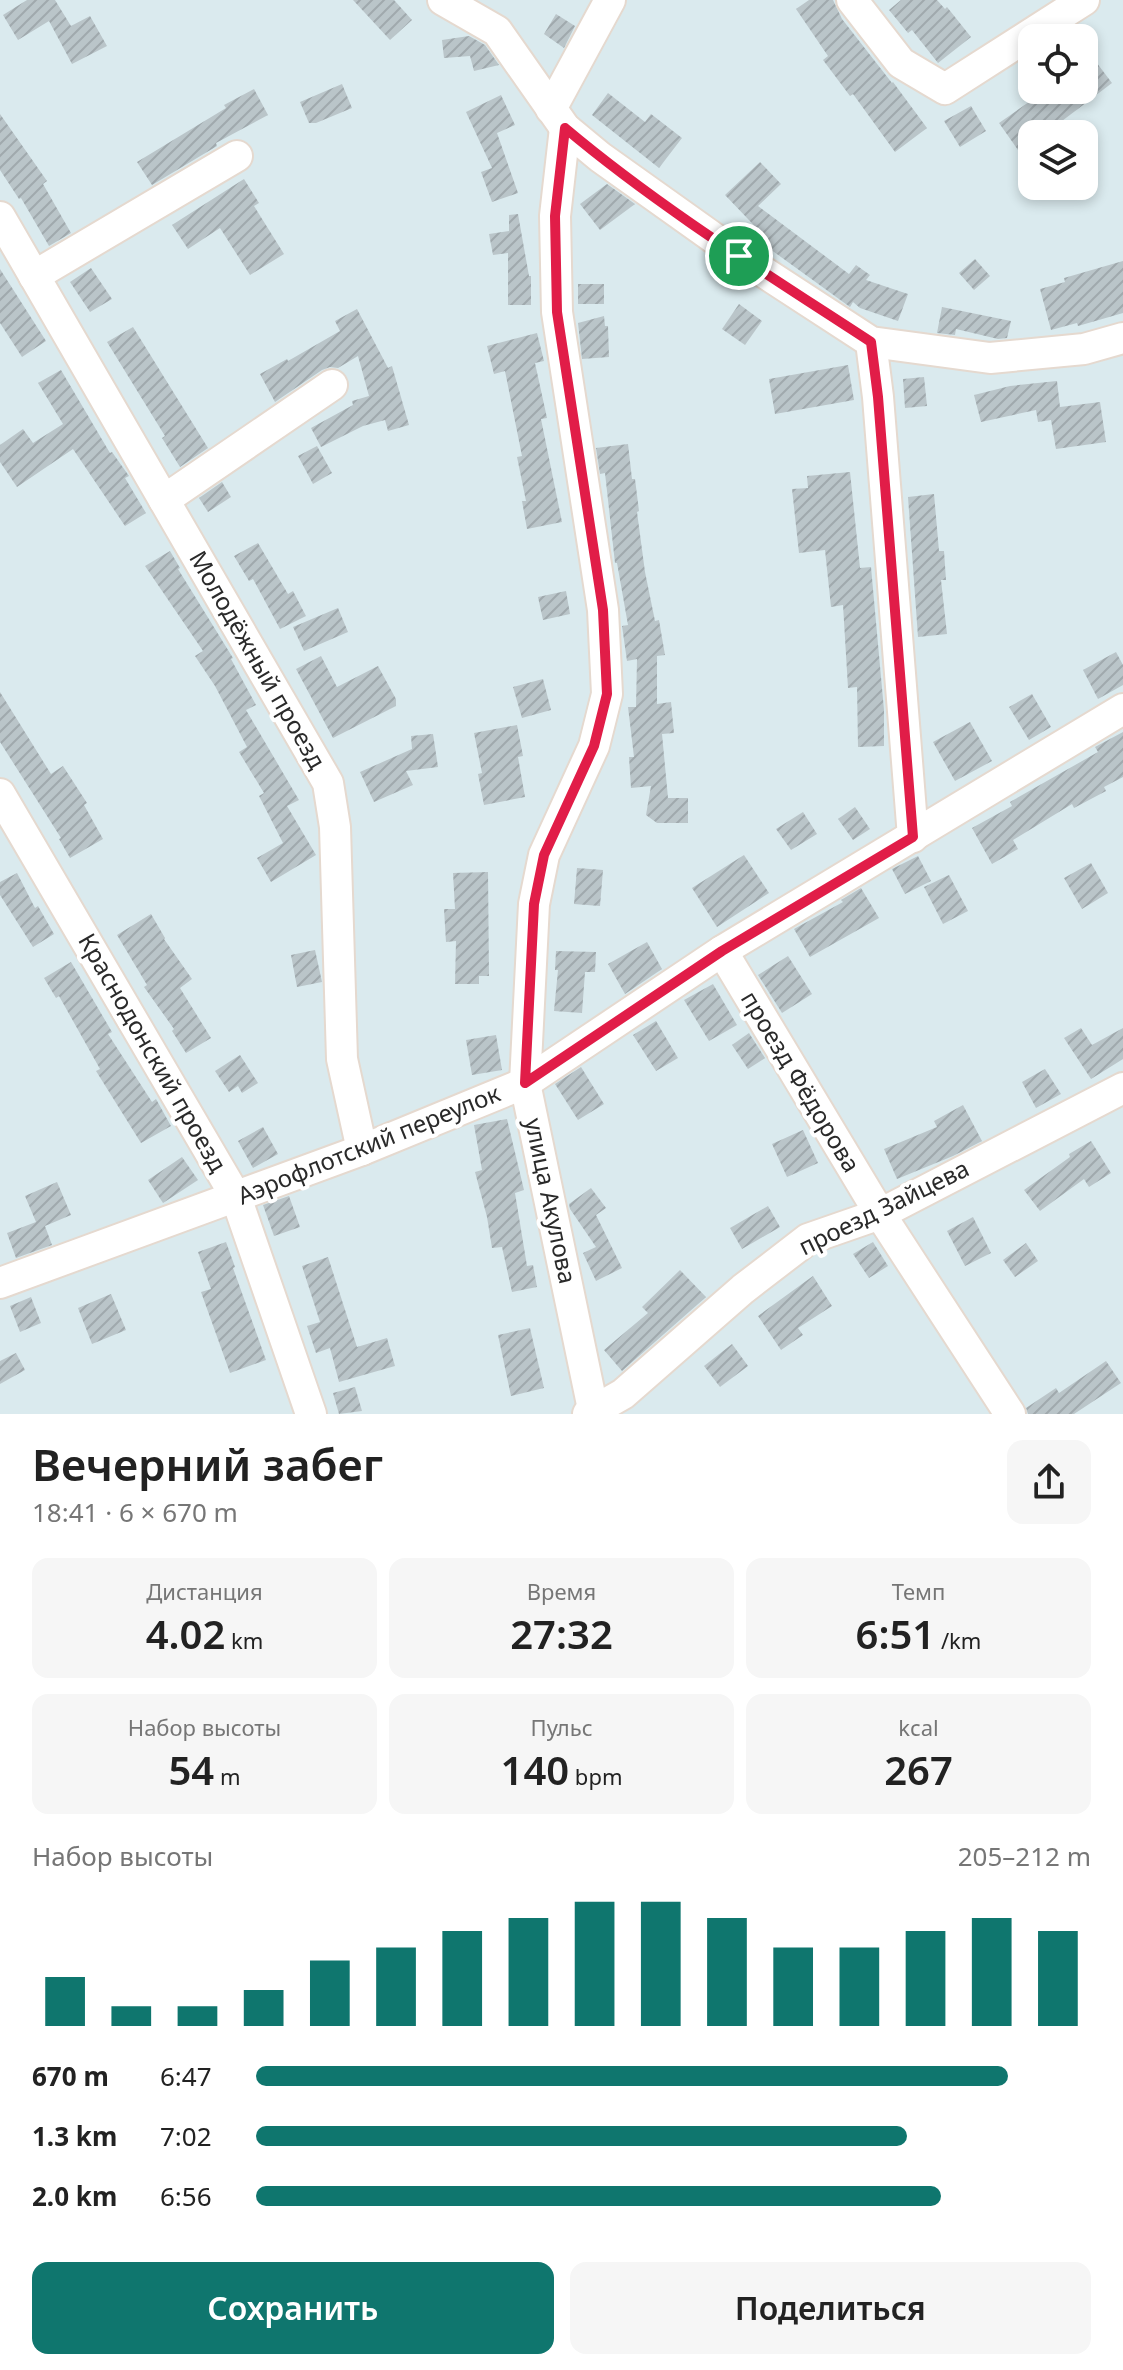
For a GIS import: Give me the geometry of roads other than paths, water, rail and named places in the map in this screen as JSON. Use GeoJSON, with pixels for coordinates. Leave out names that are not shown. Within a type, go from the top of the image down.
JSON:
{"type":"FeatureCollection","features":[{"type":"Feature","properties":{"kind":"street"},"geometry":{"type":"LineString","coordinates":[[443,0],[497,31],[558,118],[600,157],[739,256],[871,342],[990,358],[1084,349],[1123,338]]}},
{"type":"Feature","properties":{"kind":"street"},"geometry":{"type":"LineString","coordinates":[[558,118],[610,0]]}},
{"type":"Feature","properties":{"kind":"street"},"geometry":{"type":"LineString","coordinates":[[852,0],[901,63],[945,89],[1084,0]]}},
{"type":"Feature","properties":{"kind":"street","name":"улица Акулова"},"geometry":{"type":"LineString","coordinates":[[558,118],[555,216],[557,312],[603,610],[607,694],[594,746],[544,855],[534,904],[525,1083],[592,1413]]}},
{"type":"Feature","properties":{"kind":"street"},"geometry":{"type":"LineString","coordinates":[[34,276],[237,156]]}},
{"type":"Feature","properties":{"kind":"street","name":"Молодёжный проезд"},"geometry":{"type":"LineString","coordinates":[[0,217],[328,783],[335,827],[342,1059],[362,1150]]}},
{"type":"Feature","properties":{"kind":"street"},"geometry":{"type":"LineString","coordinates":[[871,342],[913,837]]}},
{"type":"Feature","properties":{"kind":"street"},"geometry":{"type":"LineString","coordinates":[[164,500],[332,385]]}},
{"type":"Feature","properties":{"kind":"street","name":"Аэрофлотский переулок"},"geometry":{"type":"LineString","coordinates":[[0,1283],[362,1150],[525,1083],[722,951],[1123,709]]}},
{"type":"Feature","properties":{"kind":"street","name":"Краснодонский проезд"},"geometry":{"type":"LineString","coordinates":[[0,794],[236,1197],[311,1414]]}},
{"type":"Feature","properties":{"kind":"street","name":"проезд Фёдорова"},"geometry":{"type":"LineString","coordinates":[[722,951],[880,1214],[1010,1414]]}},
{"type":"Feature","properties":{"kind":"street","name":"проезд Зайцева"},"geometry":{"type":"LineString","coordinates":[[592,1413],[623,1394],[743,1289],[808,1239],[880,1214],[1123,1088]]}}]}
